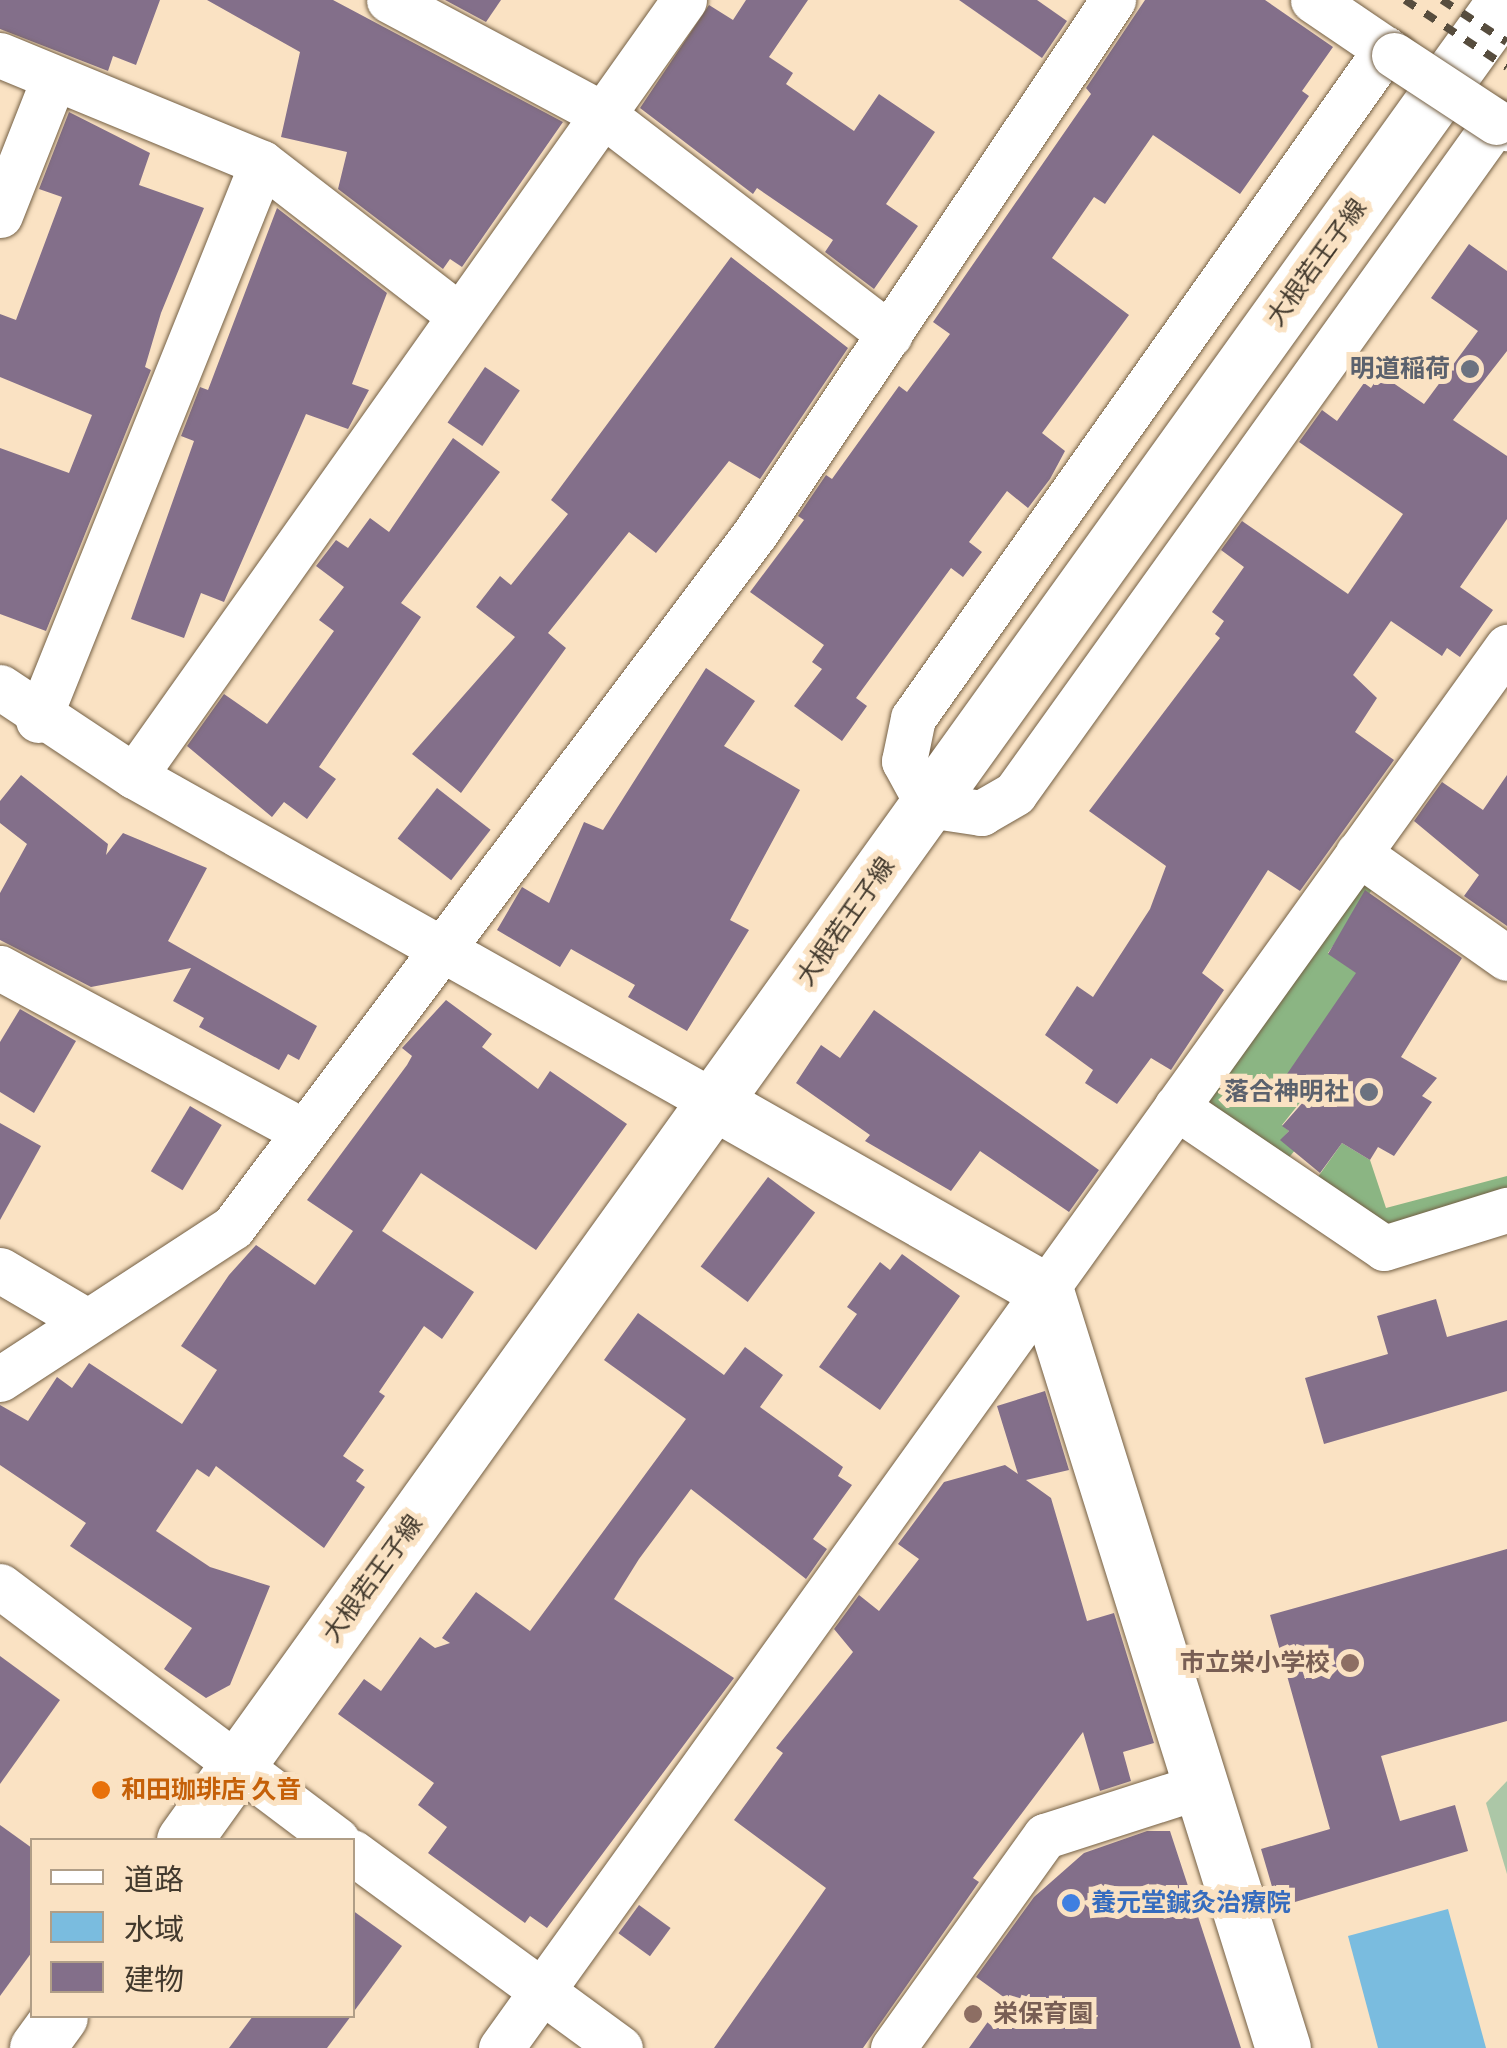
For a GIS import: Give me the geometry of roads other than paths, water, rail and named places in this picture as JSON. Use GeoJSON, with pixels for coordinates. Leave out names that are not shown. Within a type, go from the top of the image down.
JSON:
{"type":"FeatureCollection","features":[{"type":"Feature","properties":{"kind":"street"},"geometry":{"type":"LineString","coordinates":[[389,0],[601,113],[890,334]]}},
{"type":"Feature","properties":{"kind":"street"},"geometry":{"type":"LineString","coordinates":[[134,776],[684,0]]}},
{"type":"Feature","properties":{"kind":"street"},"geometry":{"type":"LineString","coordinates":[[0,1379],[233,1228],[301,1130],[756,532],[1113,0]]}},
{"type":"Feature","properties":{"kind":"street"},"geometry":{"type":"LineString","coordinates":[[1313,0],[1502,125],[1014,792],[981,813],[928,804],[904,761],[913,718],[1390,52]]}},
{"type":"Feature","properties":{"kind":"street","name":"大根若王子線"},"geometry":{"type":"LineString","coordinates":[[185,1838],[719,1105],[928,804],[1505,0]]}},
{"type":"Feature","properties":{"kind":"street"},"geometry":{"type":"LineString","coordinates":[[0,56],[262,163],[459,316]]}},
{"type":"Feature","properties":{"kind":"street"},"geometry":{"type":"LineString","coordinates":[[0,214],[54,78]]}},
{"type":"Feature","properties":{"kind":"street"},"geometry":{"type":"LineString","coordinates":[[38,720],[262,163]]}},
{"type":"Feature","properties":{"kind":"street"},"geometry":{"type":"LineString","coordinates":[[502,2048],[1507,647]]}},
{"type":"Feature","properties":{"kind":"street"},"geometry":{"type":"LineString","coordinates":[[0,688],[38,720],[134,776],[1046,1291],[1204,1785],[1283,2048]]}},
{"type":"Feature","properties":{"kind":"street"},"geometry":{"type":"LineString","coordinates":[[1358,853],[1507,958]]}},
{"type":"Feature","properties":{"kind":"street"},"geometry":{"type":"LineString","coordinates":[[0,968],[301,1130]]}},
{"type":"Feature","properties":{"kind":"street"},"geometry":{"type":"LineString","coordinates":[[1176,1107],[1384,1248],[1507,1210]]}},
{"type":"Feature","properties":{"kind":"street"},"geometry":{"type":"LineString","coordinates":[[0,1270],[88,1321]]}},
{"type":"Feature","properties":{"kind":"street"},"geometry":{"type":"LineString","coordinates":[[0,1586],[334,1838]]}},
{"type":"Feature","properties":{"kind":"street"},"geometry":{"type":"LineString","coordinates":[[893,2048],[1045,1836],[1204,1785]]}},
{"type":"Feature","properties":{"kind":"street"},"geometry":{"type":"LineString","coordinates":[[355,1854],[620,2048]]}},
{"type":"Feature","properties":{"kind":"street"},"geometry":{"type":"LineString","coordinates":[[37,2048],[59,2018]]}},
{"type":"Feature","properties":{"kind":"water"},"geometry":{"type":"Polygon","coordinates":[[[1448,1909],[1486,2048],[1378,2048],[1348,1936],[1448,1909]]]}},
{"type":"Feature","properties":{"kind":"railway"},"geometry":{"type":"LineString","coordinates":[[1405,0],[1507,67]]}},
{"type":"Feature","properties":{"kind":"railway"},"geometry":{"type":"LineString","coordinates":[[1442,0],[1507,42]]}},
{"type":"Feature","properties":{"kind":"place","name":"明道稲荷"},"geometry":{"type":"Point","coordinates":[1470,369]}},
{"type":"Feature","properties":{"kind":"place","name":"落合神明社"},"geometry":{"type":"Point","coordinates":[1369,1092]}},
{"type":"Feature","properties":{"kind":"place","name":"市立栄小学校"},"geometry":{"type":"Point","coordinates":[1350,1663]}},
{"type":"Feature","properties":{"kind":"place","name":"和田珈琲店 久音"},"geometry":{"type":"Point","coordinates":[101,1790]}},
{"type":"Feature","properties":{"kind":"place","name":"養元堂鍼灸治療院"},"geometry":{"type":"Point","coordinates":[1071,1903]}},
{"type":"Feature","properties":{"kind":"place","name":"栄保育園"},"geometry":{"type":"Point","coordinates":[973,2014]}}]}
